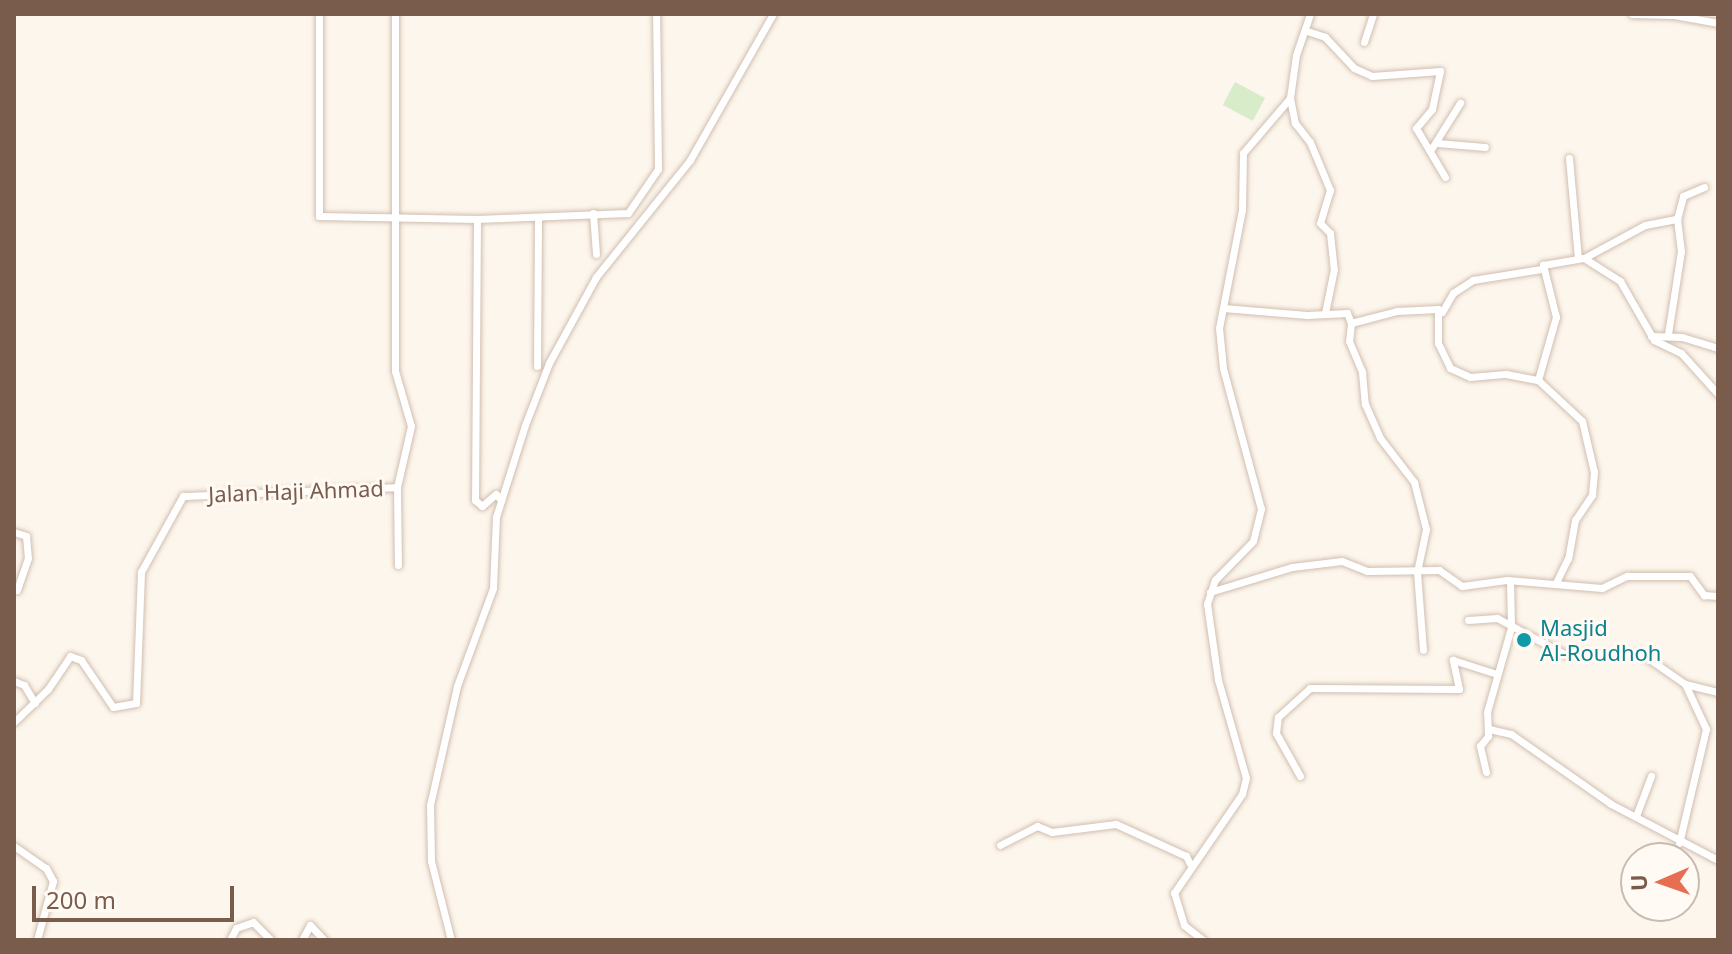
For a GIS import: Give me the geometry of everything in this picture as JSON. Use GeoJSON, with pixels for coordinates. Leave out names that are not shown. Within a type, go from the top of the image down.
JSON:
{"type":"FeatureCollection","features":[{"type":"Feature","properties":{"kind":"street"},"geometry":{"type":"LineString","coordinates":[[319,14],[319,216],[477,219],[538,219],[593,213],[620,216],[628,213],[658,169],[656,14]]}},
{"type":"Feature","properties":{"kind":"street"},"geometry":{"type":"LineString","coordinates":[[395,14],[395,371],[411,426],[397,487]]}},
{"type":"Feature","properties":{"kind":"street"},"geometry":{"type":"LineString","coordinates":[[451,940],[433,872],[428,821],[455,695],[493,588],[501,500],[555,351],[596,277],[690,160],[773,14]]}},
{"type":"Feature","properties":{"kind":"street"},"geometry":{"type":"LineString","coordinates":[[1310,14],[1307,31],[1296,55],[1290,98],[1295,123],[1309,139],[1330,190],[1320,223],[1330,233],[1334,269],[1325,313]]}},
{"type":"Feature","properties":{"kind":"street"},"geometry":{"type":"LineString","coordinates":[[1364,42],[1373,14]]}},
{"type":"Feature","properties":{"kind":"street"},"geometry":{"type":"LineString","coordinates":[[1632,14],[1718,23]]}},
{"type":"Feature","properties":{"kind":"street"},"geometry":{"type":"LineString","coordinates":[[1307,31],[1325,37],[1354,68],[1372,76],[1440,71],[1432,109],[1416,128],[1445,177]]}},
{"type":"Feature","properties":{"kind":"street"},"geometry":{"type":"LineString","coordinates":[[1203,940],[1184,925],[1173,898],[1190,864],[1246,785],[1239,742],[1217,675],[1208,625],[1210,592],[1253,541],[1261,509],[1221,359],[1223,308],[1242,210],[1243,153],[1252,137],[1290,98]]}},
{"type":"Feature","properties":{"kind":"street"},"geometry":{"type":"LineString","coordinates":[[1430,151],[1460,103]]}},
{"type":"Feature","properties":{"kind":"street"},"geometry":{"type":"LineString","coordinates":[[1437,143],[1485,147]]}},
{"type":"Feature","properties":{"kind":"street"},"geometry":{"type":"LineString","coordinates":[[1569,158],[1581,258]]}},
{"type":"Feature","properties":{"kind":"street"},"geometry":{"type":"LineString","coordinates":[[1668,334],[1681,251],[1677,219],[1683,196],[1704,187]]}},
{"type":"Feature","properties":{"kind":"street"},"geometry":{"type":"LineString","coordinates":[[593,213],[596,254]]}},
{"type":"Feature","properties":{"kind":"street"},"geometry":{"type":"LineString","coordinates":[[620,216],[629,234]]}},
{"type":"Feature","properties":{"kind":"street"},"geometry":{"type":"LineString","coordinates":[[477,219],[475,500],[482,506],[496,494],[501,500]]}},
{"type":"Feature","properties":{"kind":"street"},"geometry":{"type":"LineString","coordinates":[[537,366],[538,219]]}},
{"type":"Feature","properties":{"kind":"street"},"geometry":{"type":"LineString","coordinates":[[1557,581],[1575,520],[1592,495],[1594,472],[1582,421],[1538,380],[1506,374],[1470,377],[1450,368],[1438,343],[1442,312],[1463,285],[1541,269],[1549,261],[1581,258],[1647,224],[1677,219]]}},
{"type":"Feature","properties":{"kind":"street"},"geometry":{"type":"LineString","coordinates":[[1581,258],[1622,283],[1651,336],[1681,353],[1718,394]]}},
{"type":"Feature","properties":{"kind":"street"},"geometry":{"type":"LineString","coordinates":[[1538,380],[1556,317],[1541,269]]}},
{"type":"Feature","properties":{"kind":"street"},"geometry":{"type":"LineString","coordinates":[[1223,308],[1347,313],[1351,323],[1348,334],[1362,372],[1365,404],[1380,438],[1419,493],[1427,537],[1417,572],[1423,650]]}},
{"type":"Feature","properties":{"kind":"street"},"geometry":{"type":"LineString","coordinates":[[1351,323],[1397,311],[1442,312]]}},
{"type":"Feature","properties":{"kind":"street"},"geometry":{"type":"LineString","coordinates":[[1651,336],[1668,334],[1718,348]]}},
{"type":"Feature","properties":{"kind":"street","name":"Jalan Haji Ahmad"},"geometry":{"type":"LineString","coordinates":[[14,722],[35,703],[73,656],[81,660],[113,707],[136,703],[141,572],[183,496],[397,487],[398,565]]}},
{"type":"Feature","properties":{"kind":"street"},"geometry":{"type":"LineString","coordinates":[[14,532],[26,536],[28,561],[15,589]]}},
{"type":"Feature","properties":{"kind":"street"},"geometry":{"type":"LineString","coordinates":[[1210,592],[1277,570],[1349,562],[1367,571],[1439,570],[1462,586],[1510,581],[1557,581],[1602,588],[1627,576],[1690,576],[1704,595],[1718,596]]}},
{"type":"Feature","properties":{"kind":"street"},"geometry":{"type":"LineString","coordinates":[[1486,772],[1480,746],[1489,729],[1487,712],[1511,623],[1510,581]]}},
{"type":"Feature","properties":{"kind":"street"},"geometry":{"type":"LineString","coordinates":[[1468,620],[1489,617],[1511,623],[1564,654],[1642,654],[1685,684],[1718,692]]}},
{"type":"Feature","properties":{"kind":"street"},"geometry":{"type":"LineString","coordinates":[[1300,776],[1276,733],[1278,717],[1310,688],[1459,689],[1453,660],[1497,674]]}},
{"type":"Feature","properties":{"kind":"street"},"geometry":{"type":"LineString","coordinates":[[14,681],[24,685],[35,703]]}},
{"type":"Feature","properties":{"kind":"street"},"geometry":{"type":"LineString","coordinates":[[1679,842],[1706,729],[1685,684]]}},
{"type":"Feature","properties":{"kind":"street"},"geometry":{"type":"LineString","coordinates":[[1489,729],[1511,734],[1677,842]]}},
{"type":"Feature","properties":{"kind":"street"},"geometry":{"type":"LineString","coordinates":[[1636,816],[1651,776]]}},
{"type":"Feature","properties":{"kind":"street"},"geometry":{"type":"LineString","coordinates":[[1000,845],[1037,826],[1052,832],[1116,824],[1186,856],[1190,864]]}},
{"type":"Feature","properties":{"kind":"street"},"geometry":{"type":"LineString","coordinates":[[14,846],[46,868],[53,881],[37,940]]}},
{"type":"Feature","properties":{"kind":"street"},"geometry":{"type":"LineString","coordinates":[[230,940],[236,928],[253,922],[271,940]]}},
{"type":"Feature","properties":{"kind":"street"},"geometry":{"type":"LineString","coordinates":[[302,940],[310,925],[324,940]]}},
{"type":"Feature","properties":{"kind":"green space"},"geometry":{"type":"Polygon","coordinates":[[[1235,82],[1265,98],[1253,121],[1223,105],[1235,82]]]}},
{"type":"Feature","properties":{"kind":"place","name":"Masjid Al-Roudhoh"},"geometry":{"type":"Point","coordinates":[1524,640]}}]}
